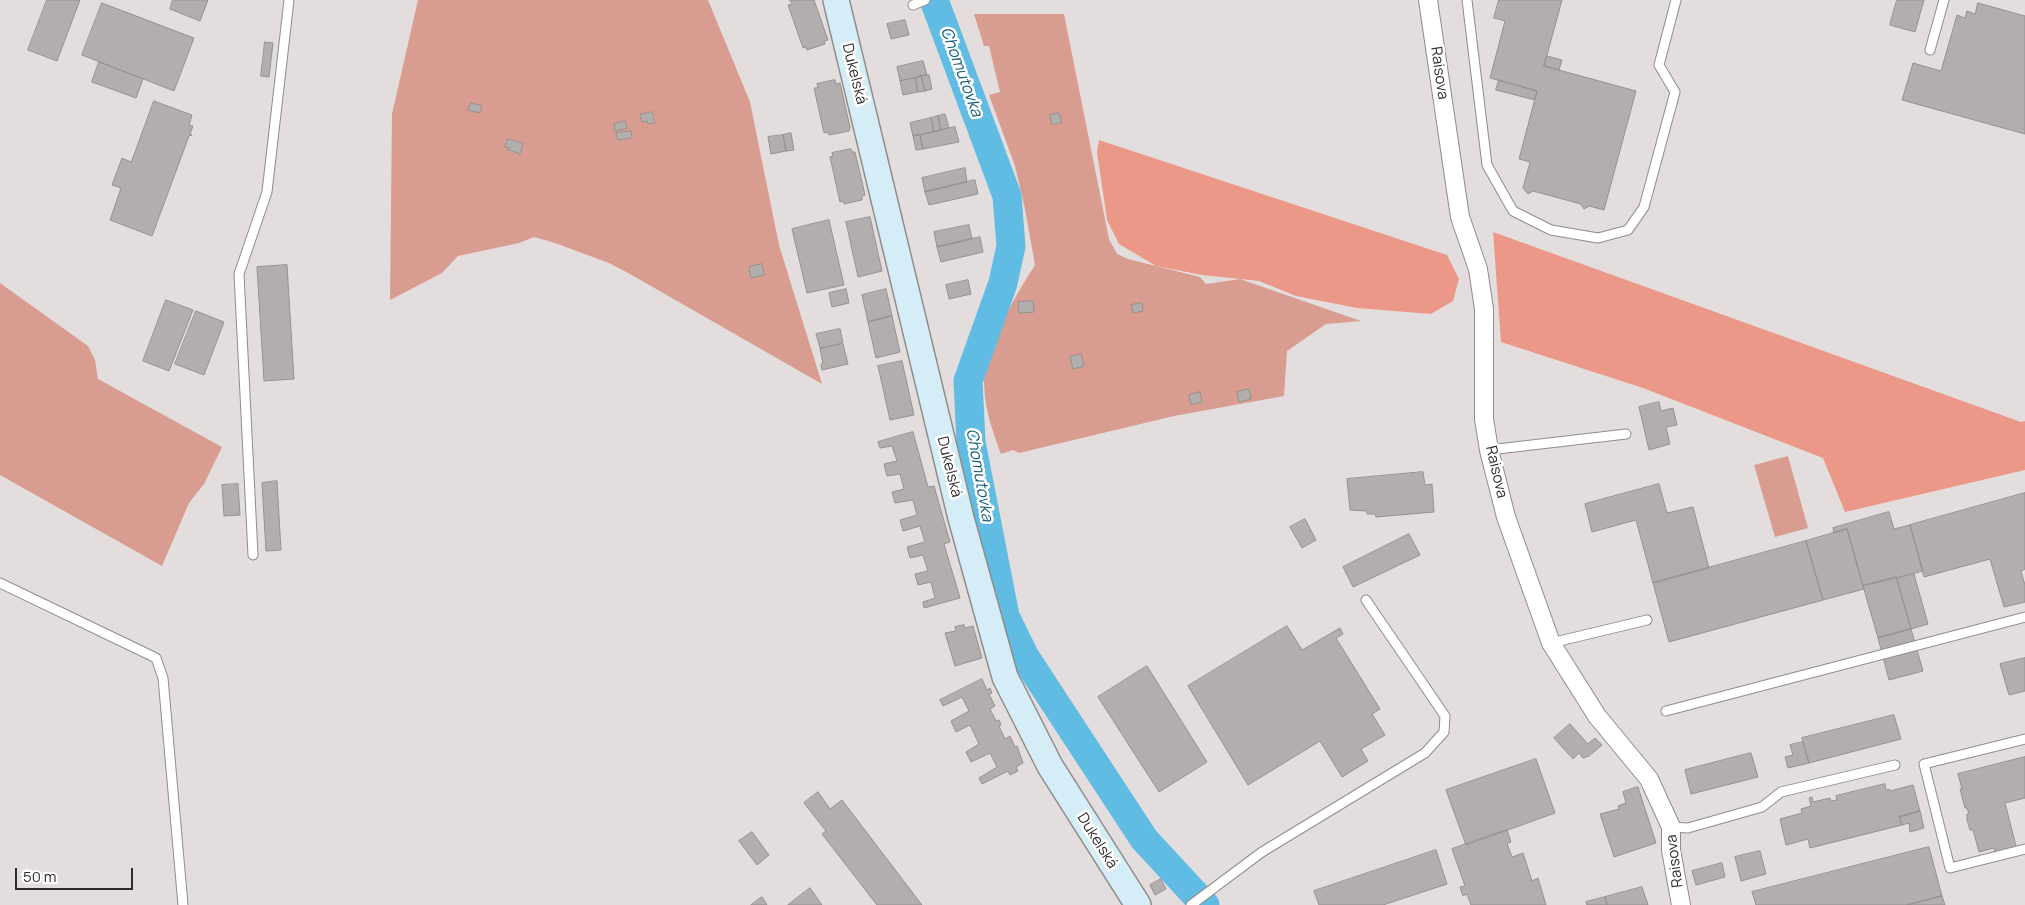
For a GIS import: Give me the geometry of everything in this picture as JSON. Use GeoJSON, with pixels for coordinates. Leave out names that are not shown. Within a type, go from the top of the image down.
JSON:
{"type":"FeatureCollection","features":[{"type":"Feature","properties":{"kind":"street","name":"Dukelská"},"geometry":{"type":"LineString","coordinates":[[836,0],[961,518],[1005,677],[1050,766],[1138,905]]}},
{"type":"Feature","properties":{"kind":"street","name":"Raisova"},"geometry":{"type":"LineString","coordinates":[[1428,0],[1460,217],[1478,269],[1484,309],[1484,419],[1506,517],[1551,643],[1597,716],[1649,779],[1671,827],[1671,850],[1681,905]]}},
{"type":"Feature","properties":{"kind":"lane"},"geometry":{"type":"LineString","coordinates":[[253,555],[239,274],[267,192],[289,0]]}},
{"type":"Feature","properties":{"kind":"lane"},"geometry":{"type":"LineString","coordinates":[[913,4],[925,0]]}},
{"type":"Feature","properties":{"kind":"lane"},"geometry":{"type":"LineString","coordinates":[[1466,0],[1487,165],[1513,211],[1552,230],[1598,238],[1628,230],[1644,207],[1675,92],[1659,65],[1676,0]]}},
{"type":"Feature","properties":{"kind":"lane"},"geometry":{"type":"LineString","coordinates":[[1930,50],[1944,0]]}},
{"type":"Feature","properties":{"kind":"lane"},"geometry":{"type":"LineString","coordinates":[[1490,450],[1626,434]]}},
{"type":"Feature","properties":{"kind":"lane"},"geometry":{"type":"LineString","coordinates":[[0,583],[156,658],[163,678],[183,905]]}},
{"type":"Feature","properties":{"kind":"lane"},"geometry":{"type":"LineString","coordinates":[[1191,905],[1262,852],[1425,753],[1444,732],[1446,716],[1366,600]]}},
{"type":"Feature","properties":{"kind":"lane"},"geometry":{"type":"LineString","coordinates":[[1666,711],[2025,617]]}},
{"type":"Feature","properties":{"kind":"lane"},"geometry":{"type":"LineString","coordinates":[[1551,643],[1647,620]]}},
{"type":"Feature","properties":{"kind":"lane"},"geometry":{"type":"LineString","coordinates":[[2025,739],[1924,764],[1950,868],[2025,849]]}},
{"type":"Feature","properties":{"kind":"lane"},"geometry":{"type":"LineString","coordinates":[[1671,827],[1688,828],[1762,807],[1781,792],[1895,765]]}},
{"type":"Feature","properties":{"kind":"shaded area"},"geometry":{"type":"Polygon","coordinates":[[[418,0],[708,0],[750,102],[779,245],[822,384],[609,263],[534,237],[519,243],[458,256],[442,273],[390,300],[392,114],[418,0]],[[652,112],[640,115],[642,122],[647,121],[648,124],[655,123],[652,112]],[[631,131],[617,134],[618,140],[632,138],[631,131]],[[508,139],[505,147],[509,148],[509,151],[520,154],[523,143],[508,139]]]}},
{"type":"Feature","properties":{"kind":"shaded area"},"geometry":{"type":"Polygon","coordinates":[[[974,14],[1064,14],[1109,239],[1117,254],[1128,259],[1200,277],[1206,284],[1240,279],[1361,321],[1326,324],[1287,351],[1284,396],[1174,416],[1019,453],[1013,450],[1001,454],[990,423],[984,390],[985,368],[987,357],[998,330],[1035,265],[1015,166],[989,95],[1000,92],[989,46],[984,46],[974,14]]]}},
{"type":"Feature","properties":{"kind":"shaded area"},"geometry":{"type":"Polygon","coordinates":[[[1099,140],[1447,255],[1459,279],[1453,301],[1431,314],[1357,308],[1296,296],[1259,281],[1202,275],[1156,266],[1119,244],[1107,220],[1097,152],[1099,140]]]}},
{"type":"Feature","properties":{"kind":"shaded area"},"geometry":{"type":"Polygon","coordinates":[[[1493,232],[2021,422],[2025,421],[2025,470],[1845,512],[1823,458],[1643,388],[1501,342],[1493,232]]]}},
{"type":"Feature","properties":{"kind":"shaded area"},"geometry":{"type":"Polygon","coordinates":[[[0,283],[88,346],[95,360],[98,379],[222,447],[204,484],[189,503],[162,566],[0,475],[0,283]]]}},
{"type":"Feature","properties":{"kind":"shaded area"},"geometry":{"type":"Polygon","coordinates":[[[1788,456],[1808,528],[1775,537],[1754,465],[1788,456]]]}},
{"type":"Feature","properties":{"kind":"building"},"geometry":{"type":"Polygon","coordinates":[[[47,0],[80,0],[57,61],[28,50],[47,0]]]}},
{"type":"Feature","properties":{"kind":"building"},"geometry":{"type":"Polygon","coordinates":[[[173,0],[208,0],[200,21],[170,9],[173,0]]]}},
{"type":"Feature","properties":{"kind":"building"},"geometry":{"type":"Polygon","coordinates":[[[790,0],[814,0],[828,40],[824,41],[825,44],[807,50],[806,47],[803,48],[788,5],[792,4],[790,0]]]}},
{"type":"Feature","properties":{"kind":"building"},"geometry":{"type":"Polygon","coordinates":[[[1499,0],[1562,0],[1544,66],[1636,91],[1604,210],[1589,206],[1584,209],[1581,204],[1533,191],[1528,194],[1523,188],[1530,162],[1519,159],[1537,91],[1490,78],[1505,21],[1494,18],[1499,0]]]}},
{"type":"Feature","properties":{"kind":"building"},"geometry":{"type":"Polygon","coordinates":[[[1897,0],[1924,0],[1915,32],[1890,25],[1897,0]]]}},
{"type":"Feature","properties":{"kind":"building"},"geometry":{"type":"Polygon","coordinates":[[[102,3],[194,38],[174,91],[82,55],[102,3]]]}},
{"type":"Feature","properties":{"kind":"building"},"geometry":{"type":"Polygon","coordinates":[[[1978,3],[2025,16],[2025,134],[1902,100],[1913,63],[1941,71],[1957,15],[1965,18],[1967,11],[1975,14],[1978,3]]]}},
{"type":"Feature","properties":{"kind":"building"},"geometry":{"type":"Polygon","coordinates":[[[905,20],[909,35],[891,39],[887,24],[905,20]]]}},
{"type":"Feature","properties":{"kind":"building"},"geometry":{"type":"Polygon","coordinates":[[[265,42],[273,43],[269,77],[261,76],[265,42]]]}},
{"type":"Feature","properties":{"kind":"building"},"geometry":{"type":"Polygon","coordinates":[[[1547,56],[1562,60],[1559,70],[1544,66],[1547,56]]]}},
{"type":"Feature","properties":{"kind":"building"},"geometry":{"type":"Polygon","coordinates":[[[923,61],[927,75],[900,81],[897,67],[923,61]]]}},
{"type":"Feature","properties":{"kind":"building"},"geometry":{"type":"Polygon","coordinates":[[[99,62],[143,79],[136,98],[92,82],[99,62]]]}},
{"type":"Feature","properties":{"kind":"building"},"geometry":{"type":"Polygon","coordinates":[[[929,75],[932,89],[925,91],[921,76],[929,75]]]}},
{"type":"Feature","properties":{"kind":"building"},"geometry":{"type":"Polygon","coordinates":[[[921,76],[925,91],[918,92],[915,78],[921,76]]]}},
{"type":"Feature","properties":{"kind":"building"},"geometry":{"type":"Polygon","coordinates":[[[915,78],[918,92],[903,95],[900,81],[915,78]]]}},
{"type":"Feature","properties":{"kind":"building"},"geometry":{"type":"Polygon","coordinates":[[[835,80],[836,84],[840,83],[850,127],[849,131],[829,135],[828,132],[824,133],[814,88],[818,88],[817,84],[835,80]]]}},
{"type":"Feature","properties":{"kind":"building"},"geometry":{"type":"Polygon","coordinates":[[[1499,80],[1537,91],[1535,100],[1496,90],[1499,80]]]}},
{"type":"Feature","properties":{"kind":"building"},"geometry":{"type":"Polygon","coordinates":[[[154,101],[192,115],[189,125],[193,126],[190,134],[192,135],[189,136],[152,236],[110,220],[121,188],[112,185],[122,158],[131,162],[154,101]]]}},
{"type":"Feature","properties":{"kind":"building"},"geometry":{"type":"Polygon","coordinates":[[[471,103],[482,106],[480,113],[468,110],[471,103]]]}},
{"type":"Feature","properties":{"kind":"building"},"geometry":{"type":"Polygon","coordinates":[[[652,112],[655,123],[648,124],[647,121],[642,122],[640,115],[652,112]]]}},
{"type":"Feature","properties":{"kind":"building"},"geometry":{"type":"Polygon","coordinates":[[[1059,113],[1062,122],[1052,125],[1050,115],[1059,113]]]}},
{"type":"Feature","properties":{"kind":"building"},"geometry":{"type":"Polygon","coordinates":[[[945,114],[949,128],[941,130],[938,116],[945,114]]]}},
{"type":"Feature","properties":{"kind":"building"},"geometry":{"type":"Polygon","coordinates":[[[938,116],[941,130],[934,132],[931,118],[938,116]]]}},
{"type":"Feature","properties":{"kind":"building"},"geometry":{"type":"Polygon","coordinates":[[[931,118],[934,132],[913,136],[910,123],[931,118]]]}},
{"type":"Feature","properties":{"kind":"building"},"geometry":{"type":"Polygon","coordinates":[[[625,121],[627,128],[615,131],[614,124],[625,121]]]}},
{"type":"Feature","properties":{"kind":"building"},"geometry":{"type":"Polygon","coordinates":[[[955,127],[959,142],[923,149],[920,135],[955,127]]]}},
{"type":"Feature","properties":{"kind":"building"},"geometry":{"type":"Polygon","coordinates":[[[631,131],[632,138],[618,140],[616,133],[631,131]]]}},
{"type":"Feature","properties":{"kind":"building"},"geometry":{"type":"Polygon","coordinates":[[[791,133],[794,150],[786,151],[783,135],[791,133]]]}},
{"type":"Feature","properties":{"kind":"building"},"geometry":{"type":"Polygon","coordinates":[[[783,135],[786,151],[771,154],[768,137],[783,135]]]}},
{"type":"Feature","properties":{"kind":"building"},"geometry":{"type":"Polygon","coordinates":[[[920,135],[923,149],[916,150],[913,136],[920,135]]]}},
{"type":"Feature","properties":{"kind":"building"},"geometry":{"type":"Polygon","coordinates":[[[508,139],[523,143],[520,154],[505,147],[508,139]]]}},
{"type":"Feature","properties":{"kind":"building"},"geometry":{"type":"Polygon","coordinates":[[[851,149],[852,152],[855,152],[865,195],[862,196],[862,200],[844,204],[843,201],[840,202],[830,157],[833,156],[832,153],[851,149]]]}},
{"type":"Feature","properties":{"kind":"building"},"geometry":{"type":"Polygon","coordinates":[[[965,168],[967,182],[925,192],[922,178],[965,168]]]}},
{"type":"Feature","properties":{"kind":"building"},"geometry":{"type":"Polygon","coordinates":[[[975,180],[978,194],[929,205],[925,192],[975,180]]]}},
{"type":"Feature","properties":{"kind":"building"},"geometry":{"type":"Polygon","coordinates":[[[870,217],[882,271],[858,277],[846,222],[870,217]]]}},
{"type":"Feature","properties":{"kind":"building"},"geometry":{"type":"Polygon","coordinates":[[[829,220],[844,285],[807,293],[792,229],[829,220]]]}},
{"type":"Feature","properties":{"kind":"building"},"geometry":{"type":"Polygon","coordinates":[[[969,225],[972,239],[937,247],[934,232],[969,225]]]}},
{"type":"Feature","properties":{"kind":"building"},"geometry":{"type":"Polygon","coordinates":[[[980,237],[983,252],[941,262],[937,247],[980,237]]]}},
{"type":"Feature","properties":{"kind":"building"},"geometry":{"type":"Polygon","coordinates":[[[762,264],[764,275],[751,278],[749,267],[762,264]]]}},
{"type":"Feature","properties":{"kind":"building"},"geometry":{"type":"Polygon","coordinates":[[[287,265],[294,379],[264,381],[257,267],[287,265]]]}},
{"type":"Feature","properties":{"kind":"building"},"geometry":{"type":"Polygon","coordinates":[[[968,280],[971,294],[949,299],[946,285],[968,280]]]}},
{"type":"Feature","properties":{"kind":"building"},"geometry":{"type":"Polygon","coordinates":[[[846,289],[849,303],[832,307],[829,293],[846,289]]]}},
{"type":"Feature","properties":{"kind":"building"},"geometry":{"type":"Polygon","coordinates":[[[886,289],[892,316],[868,322],[862,295],[886,289]]]}},
{"type":"Feature","properties":{"kind":"building"},"geometry":{"type":"Polygon","coordinates":[[[166,300],[193,310],[169,371],[143,361],[166,300]]]}},
{"type":"Feature","properties":{"kind":"building"},"geometry":{"type":"Polygon","coordinates":[[[1033,301],[1034,312],[1019,313],[1018,302],[1033,301]]]}},
{"type":"Feature","properties":{"kind":"building"},"geometry":{"type":"Polygon","coordinates":[[[1142,303],[1143,311],[1133,313],[1131,305],[1142,303]]]}},
{"type":"Feature","properties":{"kind":"building"},"geometry":{"type":"Polygon","coordinates":[[[196,311],[224,322],[204,375],[175,364],[196,311]]]}},
{"type":"Feature","properties":{"kind":"building"},"geometry":{"type":"Polygon","coordinates":[[[892,316],[900,352],[876,358],[868,322],[892,316]]]}},
{"type":"Feature","properties":{"kind":"building"},"geometry":{"type":"Polygon","coordinates":[[[840,329],[843,343],[820,348],[816,334],[840,329]]]}},
{"type":"Feature","properties":{"kind":"building"},"geometry":{"type":"Polygon","coordinates":[[[843,344],[848,364],[822,370],[821,364],[823,363],[820,349],[843,344]]]}},
{"type":"Feature","properties":{"kind":"building"},"geometry":{"type":"Polygon","coordinates":[[[1081,354],[1084,366],[1073,369],[1070,357],[1081,354]]]}},
{"type":"Feature","properties":{"kind":"building"},"geometry":{"type":"Polygon","coordinates":[[[902,361],[914,415],[890,420],[878,366],[902,361]]]}},
{"type":"Feature","properties":{"kind":"building"},"geometry":{"type":"Polygon","coordinates":[[[1249,389],[1251,399],[1239,402],[1237,392],[1249,389]]]}},
{"type":"Feature","properties":{"kind":"building"},"geometry":{"type":"Polygon","coordinates":[[[1200,392],[1202,402],[1191,405],[1189,395],[1200,392]]]}},
{"type":"Feature","properties":{"kind":"building"},"geometry":{"type":"Polygon","coordinates":[[[1659,402],[1661,411],[1673,408],[1677,425],[1666,427],[1670,444],[1649,450],[1639,407],[1659,402]]]}},
{"type":"Feature","properties":{"kind":"building"},"geometry":{"type":"Polygon","coordinates":[[[913,432],[928,487],[934,486],[950,542],[944,544],[960,598],[924,608],[923,602],[935,598],[931,582],[918,585],[915,574],[928,571],[923,555],[910,558],[907,547],[925,542],[920,526],[903,531],[900,520],[917,515],[913,500],[895,503],[892,492],[904,489],[900,474],[887,476],[884,464],[897,461],[892,446],[880,448],[878,442],[913,432]]]}},
{"type":"Feature","properties":{"kind":"building"},"geometry":{"type":"Polygon","coordinates":[[[1423,472],[1425,485],[1432,484],[1434,512],[1376,517],[1375,514],[1367,514],[1367,511],[1350,510],[1347,479],[1423,472]]]}},
{"type":"Feature","properties":{"kind":"building"},"geometry":{"type":"Polygon","coordinates":[[[277,481],[281,550],[266,551],[262,483],[277,481]]]}},
{"type":"Feature","properties":{"kind":"building"},"geometry":{"type":"Polygon","coordinates":[[[238,484],[240,515],[224,516],[222,485],[238,484]]]}},
{"type":"Feature","properties":{"kind":"building"},"geometry":{"type":"Polygon","coordinates":[[[1659,484],[1667,513],[1693,507],[1709,568],[1653,583],[1636,520],[1592,532],[1585,504],[1659,484]]]}},
{"type":"Feature","properties":{"kind":"building"},"geometry":{"type":"Polygon","coordinates":[[[2025,493],[2025,569],[2021,571],[2025,585],[2025,602],[2004,607],[1990,559],[1924,577],[1910,525],[2025,493]]]}},
{"type":"Feature","properties":{"kind":"building"},"geometry":{"type":"Polygon","coordinates":[[[1889,512],[1894,529],[1910,525],[1923,571],[1863,586],[1847,529],[1834,533],[1833,528],[1889,512]]]}},
{"type":"Feature","properties":{"kind":"building"},"geometry":{"type":"Polygon","coordinates":[[[1305,519],[1316,540],[1302,548],[1290,527],[1305,519]]]}},
{"type":"Feature","properties":{"kind":"building"},"geometry":{"type":"Polygon","coordinates":[[[1847,529],[1864,589],[1823,600],[1806,541],[1847,529]]]}},
{"type":"Feature","properties":{"kind":"building"},"geometry":{"type":"Polygon","coordinates":[[[1409,534],[1420,555],[1353,587],[1343,567],[1409,534]]]}},
{"type":"Feature","properties":{"kind":"building"},"geometry":{"type":"Polygon","coordinates":[[[1806,541],[1823,600],[1669,642],[1653,583],[1806,541]]]}},
{"type":"Feature","properties":{"kind":"building"},"geometry":{"type":"Polygon","coordinates":[[[1914,574],[1928,624],[1911,629],[1897,579],[1914,574]]]}},
{"type":"Feature","properties":{"kind":"building"},"geometry":{"type":"Polygon","coordinates":[[[1896,577],[1911,629],[1878,638],[1863,586],[1896,577]]]}},
{"type":"Feature","properties":{"kind":"building"},"geometry":{"type":"Polygon","coordinates":[[[964,625],[965,628],[973,626],[982,658],[955,666],[945,633],[956,631],[955,627],[964,625]]]}},
{"type":"Feature","properties":{"kind":"building"},"geometry":{"type":"Polygon","coordinates":[[[1287,626],[1302,650],[1340,628],[1343,634],[1336,638],[1380,709],[1372,714],[1385,735],[1361,749],[1368,761],[1342,777],[1320,741],[1248,785],[1188,686],[1287,626]]]}},
{"type":"Feature","properties":{"kind":"building"},"geometry":{"type":"Polygon","coordinates":[[[1911,629],[1923,671],[1889,680],[1878,638],[1911,629]]]}},
{"type":"Feature","properties":{"kind":"building"},"geometry":{"type":"Polygon","coordinates":[[[2025,658],[2025,691],[2009,695],[2000,664],[2025,658]]]}},
{"type":"Feature","properties":{"kind":"building"},"geometry":{"type":"Polygon","coordinates":[[[1147,666],[1207,762],[1159,792],[1098,697],[1147,666]]]}},
{"type":"Feature","properties":{"kind":"building"},"geometry":{"type":"Polygon","coordinates":[[[982,679],[987,690],[990,688],[992,693],[989,694],[995,706],[990,709],[996,721],[999,720],[1001,725],[999,726],[1005,739],[1010,736],[1015,747],[1017,746],[1023,763],[1016,767],[1018,771],[1010,775],[1008,771],[982,784],[979,778],[997,767],[990,753],[971,762],[966,752],[979,744],[970,725],[956,732],[951,721],[969,711],[962,697],[943,706],[940,700],[982,679]]]}},
{"type":"Feature","properties":{"kind":"building"},"geometry":{"type":"Polygon","coordinates":[[[1894,715],[1901,739],[1809,763],[1802,738],[1894,715]]]}},
{"type":"Feature","properties":{"kind":"building"},"geometry":{"type":"Polygon","coordinates":[[[1570,724],[1588,744],[1595,738],[1602,745],[1589,756],[1583,758],[1579,753],[1573,759],[1554,738],[1570,724]]]}},
{"type":"Feature","properties":{"kind":"building"},"geometry":{"type":"Polygon","coordinates":[[[1803,742],[1809,763],[1788,768],[1785,757],[1793,755],[1790,745],[1803,742]]]}},
{"type":"Feature","properties":{"kind":"building"},"geometry":{"type":"Polygon","coordinates":[[[1751,753],[1758,777],[1691,794],[1685,770],[1751,753]]]}},
{"type":"Feature","properties":{"kind":"building"},"geometry":{"type":"Polygon","coordinates":[[[2025,757],[2025,798],[2005,803],[2017,850],[1996,855],[1994,848],[1979,852],[1973,830],[1970,830],[1967,820],[1967,814],[1969,814],[1967,808],[1965,808],[1958,774],[2025,757]]]}},
{"type":"Feature","properties":{"kind":"building"},"geometry":{"type":"Polygon","coordinates":[[[1536,759],[1555,813],[1466,845],[1446,790],[1536,759]]]}},
{"type":"Feature","properties":{"kind":"building"},"geometry":{"type":"Polygon","coordinates":[[[1885,784],[1886,790],[1889,789],[1890,791],[1913,785],[1920,811],[1899,817],[1902,825],[1810,848],[1808,839],[1786,845],[1780,819],[1802,813],[1801,809],[1811,806],[1809,798],[1812,797],[1813,802],[1830,798],[1831,801],[1837,800],[1836,796],[1885,784]]]}},
{"type":"Feature","properties":{"kind":"building"},"geometry":{"type":"Polygon","coordinates":[[[1638,787],[1656,843],[1614,857],[1600,814],[1619,809],[1618,806],[1626,803],[1623,792],[1638,787]]]}},
{"type":"Feature","properties":{"kind":"building"},"geometry":{"type":"Polygon","coordinates":[[[818,792],[830,809],[842,800],[922,905],[877,905],[822,834],[826,831],[804,803],[818,792]]]}},
{"type":"Feature","properties":{"kind":"building"},"geometry":{"type":"Polygon","coordinates":[[[1920,811],[1924,828],[1910,832],[1909,823],[1902,825],[1899,817],[1920,811]]]}},
{"type":"Feature","properties":{"kind":"building"},"geometry":{"type":"Polygon","coordinates":[[[1507,830],[1511,842],[1507,843],[1512,857],[1523,853],[1532,881],[1538,878],[1546,905],[1471,905],[1467,894],[1463,896],[1460,887],[1465,886],[1452,849],[1507,830]]]}},
{"type":"Feature","properties":{"kind":"building"},"geometry":{"type":"Polygon","coordinates":[[[752,832],[769,855],[757,865],[739,841],[752,832]]]}},
{"type":"Feature","properties":{"kind":"building"},"geometry":{"type":"Polygon","coordinates":[[[1929,847],[1942,896],[1907,905],[1756,905],[1752,892],[1929,847]]]}},
{"type":"Feature","properties":{"kind":"building"},"geometry":{"type":"Polygon","coordinates":[[[1436,850],[1447,884],[1383,905],[1319,905],[1314,891],[1436,850]]]}},
{"type":"Feature","properties":{"kind":"building"},"geometry":{"type":"Polygon","coordinates":[[[1760,851],[1766,874],[1741,881],[1735,857],[1760,851]]]}},
{"type":"Feature","properties":{"kind":"building"},"geometry":{"type":"Polygon","coordinates":[[[1722,863],[1725,877],[1696,885],[1692,871],[1722,863]]]}},
{"type":"Feature","properties":{"kind":"building"},"geometry":{"type":"Polygon","coordinates":[[[1161,879],[1166,889],[1155,895],[1150,885],[1161,879]]]}},
{"type":"Feature","properties":{"kind":"building"},"geometry":{"type":"Polygon","coordinates":[[[1642,887],[1648,905],[1607,905],[1605,897],[1642,887]]]}},
{"type":"Feature","properties":{"kind":"building"},"geometry":{"type":"Polygon","coordinates":[[[810,888],[822,905],[788,905],[810,888]]]}},
{"type":"Feature","properties":{"kind":"building"},"geometry":{"type":"Polygon","coordinates":[[[1942,896],[1945,905],[1907,905],[1942,896]]]}},
{"type":"Feature","properties":{"kind":"building"},"geometry":{"type":"Polygon","coordinates":[[[762,897],[767,905],[751,905],[762,897]]]}},
{"type":"Feature","properties":{"kind":"building"},"geometry":{"type":"Polygon","coordinates":[[[1605,897],[1607,905],[1587,905],[1586,902],[1605,897]]]}},
{"type":"Feature","properties":{"kind":"waterway","name":"Chomutovka"},"geometry":{"type":"LineString","coordinates":[[934,0],[1007,196],[1011,246],[1003,283],[968,381],[971,442],[1005,616],[1025,657],[1144,839],[1205,905]]}}]}
